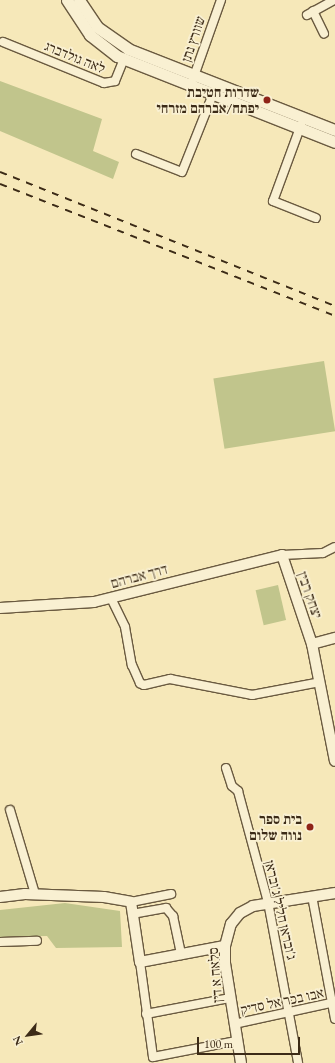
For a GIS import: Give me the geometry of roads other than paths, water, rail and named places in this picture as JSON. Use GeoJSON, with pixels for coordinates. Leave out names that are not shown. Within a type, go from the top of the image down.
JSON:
{"type":"FeatureCollection","features":[{"type":"Feature","properties":{"kind":"main road"},"geometry":{"type":"LineString","coordinates":[[67,0],[90,35],[108,51],[124,59],[335,142]]}},
{"type":"Feature","properties":{"kind":"main road"},"geometry":{"type":"LineString","coordinates":[[79,0],[97,27],[118,43],[194,75],[335,130]]}},
{"type":"Feature","properties":{"kind":"street","name":"שוורץ נתן"},"geometry":{"type":"LineString","coordinates":[[195,87],[194,75],[220,0]]}},
{"type":"Feature","properties":{"kind":"street"},"geometry":{"type":"LineString","coordinates":[[324,34],[310,13],[334,0]]}},
{"type":"Feature","properties":{"kind":"street","name":"לאה גולדברג"},"geometry":{"type":"LineString","coordinates":[[3,42],[104,83],[115,81],[124,59]]}},
{"type":"Feature","properties":{"kind":"street"},"geometry":{"type":"LineString","coordinates":[[136,154],[182,172],[213,94]]}},
{"type":"Feature","properties":{"kind":"street"},"geometry":{"type":"LineString","coordinates":[[300,116],[301,129],[274,201],[316,218]]}},
{"type":"Feature","properties":{"kind":"street"},"geometry":{"type":"LineString","coordinates":[[282,555],[323,552],[335,547]]}},
{"type":"Feature","properties":{"kind":"street","name":"דרך אברהם"},"geometry":{"type":"LineString","coordinates":[[0,608],[94,602],[282,555]]}},
{"type":"Feature","properties":{"kind":"street","name":"יצחק רבין"},"geometry":{"type":"LineString","coordinates":[[282,555],[312,644],[335,761]]}},
{"type":"Feature","properties":{"kind":"street"},"geometry":{"type":"LineString","coordinates":[[111,598],[124,627],[132,665],[140,683],[144,685],[170,678],[252,695],[320,682]]}},
{"type":"Feature","properties":{"kind":"street"},"geometry":{"type":"LineString","coordinates":[[312,644],[335,638]]}},
{"type":"Feature","properties":{"kind":"street","name":"ג'ובראן חליל ג'ובראן"},"geometry":{"type":"LineString","coordinates":[[226,768],[232,786],[238,791],[268,902],[298,1063]]}},
{"type":"Feature","properties":{"kind":"street"},"geometry":{"type":"LineString","coordinates":[[10,810],[35,894]]}},
{"type":"Feature","properties":{"kind":"street","name":"סלאח א דין"},"geometry":{"type":"LineString","coordinates":[[241,1063],[236,1041],[224,946],[231,924],[240,913],[268,902],[335,893]]}},
{"type":"Feature","properties":{"kind":"street"},"geometry":{"type":"LineString","coordinates":[[0,897],[35,894],[104,896],[130,902],[171,894]]}},
{"type":"Feature","properties":{"kind":"street"},"geometry":{"type":"LineString","coordinates":[[312,896],[334,1002],[335,1019]]}},
{"type":"Feature","properties":{"kind":"street"},"geometry":{"type":"LineString","coordinates":[[130,902],[153,1057],[236,1041]]}},
{"type":"Feature","properties":{"kind":"street"},"geometry":{"type":"LineString","coordinates":[[132,914],[166,908],[173,916],[181,954]]}},
{"type":"Feature","properties":{"kind":"street"},"geometry":{"type":"LineString","coordinates":[[0,942],[37,941]]}},
{"type":"Feature","properties":{"kind":"street"},"geometry":{"type":"LineString","coordinates":[[140,962],[224,946]]}},
{"type":"Feature","properties":{"kind":"street"},"geometry":{"type":"LineString","coordinates":[[146,1014],[230,998]]}},
{"type":"Feature","properties":{"kind":"street","name":"אבו בכר אל סדיק"},"geometry":{"type":"LineString","coordinates":[[234,1024],[334,1002]]}},
{"type":"Feature","properties":{"kind":"railway"},"geometry":{"type":"LineString","coordinates":[[0,172],[335,306]]}},
{"type":"Feature","properties":{"kind":"railway"},"geometry":{"type":"LineString","coordinates":[[0,184],[335,316]]}},
{"type":"Feature","properties":{"kind":"place","name":"שדרות חטיבת יפתח/אברהם מזרחי"},"geometry":{"type":"Point","coordinates":[267,100]}},
{"type":"Feature","properties":{"kind":"place","name":"בית ספר נווה שלום"},"geometry":{"type":"Point","coordinates":[310,827]}}]}
